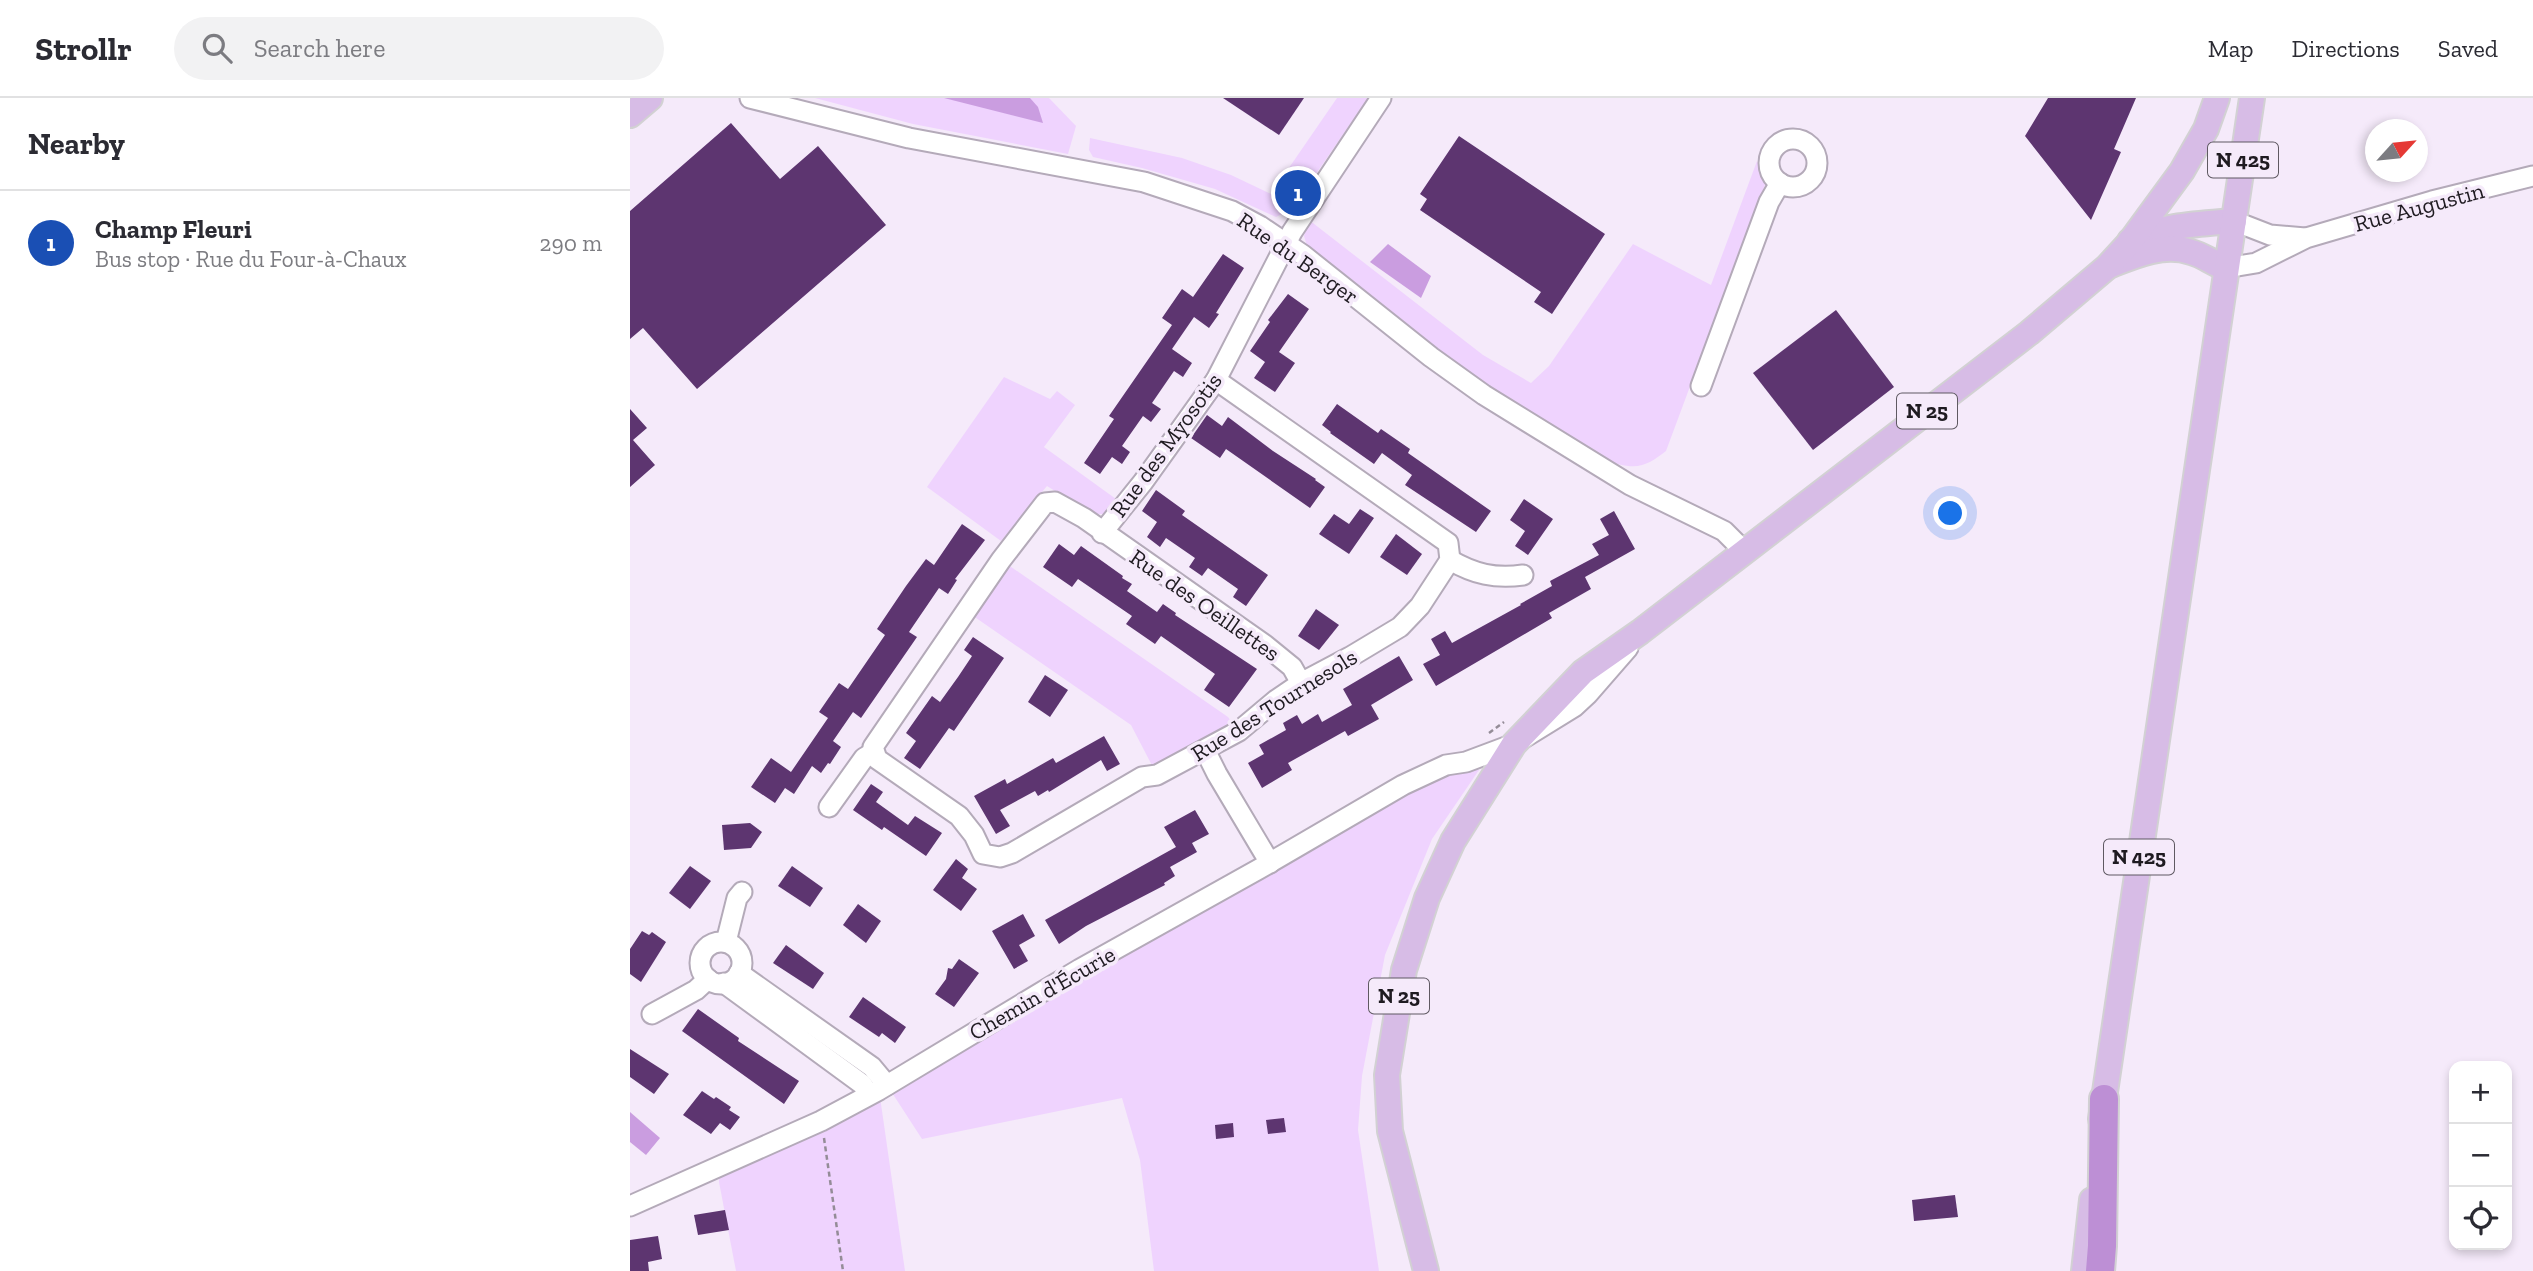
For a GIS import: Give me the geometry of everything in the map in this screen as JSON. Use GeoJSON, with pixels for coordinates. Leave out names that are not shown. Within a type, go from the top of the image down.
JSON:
{"type":"FeatureCollection","features":[{"type":"Feature","properties":{"kind":"highway"},"geometry":{"type":"LineString","coordinates":[[2100,1271],[2104,1099]]}},
{"type":"Feature","properties":{"kind":"main road"},"geometry":{"type":"LineString","coordinates":[[630,115],[650,98]]}},
{"type":"Feature","properties":{"kind":"main road","name":"N 25"},"geometry":{"type":"LineString","coordinates":[[1426,1271],[1390,1131],[1387,1075],[1404,970],[1427,898],[1453,841],[1514,744],[1583,672],[1640,632],[1743,550],[2029,333],[2107,267],[2130,242],[2182,171],[2206,129],[2217,98]]}},
{"type":"Feature","properties":{"kind":"main road","name":"N 425"},"geometry":{"type":"LineString","coordinates":[[2084,1271],[2104,1099],[2252,98]]}},
{"type":"Feature","properties":{"kind":"main road","name":"N 25"},"geometry":{"type":"LineString","coordinates":[[2130,242],[2147,233],[2185,225],[2234,221]]}},
{"type":"Feature","properties":{"kind":"main road","name":"N 25"},"geometry":{"type":"LineString","coordinates":[[2107,267],[2140,253],[2172,248],[2193,252],[2226,268]]}},
{"type":"Feature","properties":{"kind":"main road","name":"N 425"},"geometry":{"type":"LineString","coordinates":[[2072,1271],[2104,1099]]}},
{"type":"Feature","properties":{"kind":"street","name":"Rue du Berger"},"geometry":{"type":"LineString","coordinates":[[750,98],[909,138],[1144,182],[1232,211],[1287,244],[1431,357],[1485,395],[1630,485],[1724,531],[1743,550]]}},
{"type":"Feature","properties":{"kind":"street","name":"Rue des Myosotis"},"geometry":{"type":"LineString","coordinates":[[1102,533],[1143,482],[1216,380],[1292,232],[1381,98]]}},
{"type":"Feature","properties":{"kind":"street","name":"Rue Augustin"},"geometry":{"type":"LineString","coordinates":[[2306,238],[2432,201],[2533,176]]}},
{"type":"Feature","properties":{"kind":"street"},"geometry":{"type":"LineString","coordinates":[[1701,386],[1769,202],[1780,183]]}},
{"type":"Feature","properties":{"kind":"street"},"geometry":{"type":"LineString","coordinates":[[2234,221],[2270,235],[2306,238]]}},
{"type":"Feature","properties":{"kind":"street"},"geometry":{"type":"LineString","coordinates":[[2226,268],[2256,263],[2306,238]]}},
{"type":"Feature","properties":{"kind":"street"},"geometry":{"type":"LineString","coordinates":[[1216,380],[1448,542],[1450,560],[1469,571],[1490,576],[1501,578],[1523,575]]}},
{"type":"Feature","properties":{"kind":"street","name":"Rue des Oeillettes"},"geometry":{"type":"LineString","coordinates":[[829,807],[864,758],[874,749],[1001,560],[1045,503],[1055,502],[1084,518],[1265,645],[1292,667],[1301,683]]}},
{"type":"Feature","properties":{"kind":"street","name":"Rue des Tournesols"},"geometry":{"type":"LineString","coordinates":[[874,749],[877,759],[960,816],[974,835],[983,854],[1000,857],[1052,831],[1142,777],[1157,775],[1239,731],[1276,699],[1400,627],[1420,606],[1450,560]]}},
{"type":"Feature","properties":{"kind":"street","name":"Chemin d'Écurie"},"geometry":{"type":"LineString","coordinates":[[635,1197],[821,1121],[887,1085],[1080,969],[1403,785],[1456,763],[1514,744]]}},
{"type":"Feature","properties":{"kind":"street"},"geometry":{"type":"LineString","coordinates":[[1205,750],[1270,863]]}},
{"type":"Feature","properties":{"kind":"street"},"geometry":{"type":"LineString","coordinates":[[1456,763],[1479,770],[1487,787]]}},
{"type":"Feature","properties":{"kind":"street"},"geometry":{"type":"LineString","coordinates":[[726,942],[737,898],[742,892]]}},
{"type":"Feature","properties":{"kind":"street"},"geometry":{"type":"LineString","coordinates":[[652,1014],[724,978],[742,960],[732,945],[726,942],[712,944],[702,953],[701,967],[724,978],[872,1067],[887,1085]]}},
{"type":"Feature","properties":{"kind":"street"},"geometry":{"type":"LineString","coordinates":[[724,978],[862,1084],[869,1094]]}},
{"type":"Feature","properties":{"kind":"path"},"geometry":{"type":"LineString","coordinates":[[1482,738],[1509,719]]}},
{"type":"Feature","properties":{"kind":"path"},"geometry":{"type":"LineString","coordinates":[[821,1121],[843,1271]]}},
{"type":"Feature","properties":{"kind":"shaded area"},"geometry":{"type":"Polygon","coordinates":[[[815,98],[1049,98],[1076,126],[1068,154],[913,124],[815,98]]]}},
{"type":"Feature","properties":{"kind":"shaded area"},"geometry":{"type":"Polygon","coordinates":[[[944,98],[1030,98],[1038,107],[1043,123],[944,98]]]}},
{"type":"Feature","properties":{"kind":"shaded area"},"geometry":{"type":"Polygon","coordinates":[[[1337,98],[1368,98],[1292,209],[1276,217],[1215,189],[1093,157],[1089,150],[1090,138],[1182,158],[1231,175],[1271,194],[1337,98]]]}},
{"type":"Feature","properties":{"kind":"shaded area"},"geometry":{"type":"Polygon","coordinates":[[[1757,161],[1766,182],[1666,451],[1639,466],[1618,464],[1600,457],[1493,388],[1308,249],[1304,236],[1309,220],[1483,355],[1531,383],[1549,366],[1633,244],[1711,285],[1757,161]]]}},
{"type":"Feature","properties":{"kind":"shaded area"},"geometry":{"type":"Polygon","coordinates":[[[1388,244],[1431,276],[1421,298],[1370,262],[1388,244]]]}},
{"type":"Feature","properties":{"kind":"shaded area"},"geometry":{"type":"Polygon","coordinates":[[[1004,377],[1050,399],[1057,391],[1075,405],[1044,447],[1116,499],[1104,514],[1092,514],[1047,486],[1001,541],[927,487],[1004,377]]]}},
{"type":"Feature","properties":{"kind":"shaded area"},"geometry":{"type":"Polygon","coordinates":[[[1001,560],[1228,717],[1239,731],[1157,775],[1131,725],[966,611],[1001,560]]]}},
{"type":"Feature","properties":{"kind":"shaded area"},"geometry":{"type":"Polygon","coordinates":[[[1466,762],[1479,770],[1432,839],[1385,955],[1362,1076],[1358,1130],[1379,1271],[1154,1271],[1140,1160],[1122,1098],[922,1139],[887,1085],[1080,969],[1466,762]]]}},
{"type":"Feature","properties":{"kind":"shaded area"},"geometry":{"type":"Polygon","coordinates":[[[879,1090],[905,1271],[736,1271],[719,1182],[719,1167],[879,1090]]]}},
{"type":"Feature","properties":{"kind":"shaded area"},"geometry":{"type":"Polygon","coordinates":[[[630,1112],[660,1138],[646,1155],[630,1142],[630,1112]]]}},
{"type":"Feature","properties":{"kind":"building"},"geometry":{"type":"Polygon","coordinates":[[[1223,98],[1304,98],[1279,135],[1223,98]]]}},
{"type":"Feature","properties":{"kind":"building"},"geometry":{"type":"Polygon","coordinates":[[[2048,98],[2136,98],[2114,149],[2121,152],[2091,220],[2025,136],[2048,98]]]}},
{"type":"Feature","properties":{"kind":"building"},"geometry":{"type":"Polygon","coordinates":[[[731,123],[780,179],[818,146],[886,225],[697,389],[643,328],[630,339],[630,211],[731,123]]]}},
{"type":"Feature","properties":{"kind":"building"},"geometry":{"type":"Polygon","coordinates":[[[1459,136],[1605,234],[1552,314],[1534,302],[1541,292],[1420,210],[1427,199],[1420,194],[1459,136]]]}},
{"type":"Feature","properties":{"kind":"building"},"geometry":{"type":"Polygon","coordinates":[[[1223,254],[1244,268],[1209,328],[1194,317],[1172,349],[1192,363],[1183,377],[1174,371],[1152,403],[1161,409],[1151,422],[1143,416],[1122,446],[1130,452],[1122,464],[1112,457],[1100,474],[1084,463],[1114,419],[1109,416],[1172,325],[1162,318],[1182,289],[1193,297],[1223,254]]]}},
{"type":"Feature","properties":{"kind":"building"},"geometry":{"type":"Polygon","coordinates":[[[1288,294],[1309,309],[1279,352],[1295,363],[1275,392],[1254,378],[1265,362],[1250,351],[1270,322],[1268,320],[1288,294]]]}},
{"type":"Feature","properties":{"kind":"building"},"geometry":{"type":"Polygon","coordinates":[[[1836,310],[1894,387],[1813,450],[1753,373],[1836,310]]]}},
{"type":"Feature","properties":{"kind":"building"},"geometry":{"type":"Polygon","coordinates":[[[1337,404],[1378,433],[1381,429],[1410,449],[1408,453],[1491,511],[1476,532],[1405,485],[1412,475],[1382,453],[1374,464],[1330,433],[1322,425],[1337,404]]]}},
{"type":"Feature","properties":{"kind":"building"},"geometry":{"type":"Polygon","coordinates":[[[630,409],[647,428],[633,440],[655,465],[630,487],[630,409]]]}},
{"type":"Feature","properties":{"kind":"building"},"geometry":{"type":"Polygon","coordinates":[[[1207,415],[1222,426],[1228,417],[1325,487],[1310,508],[1226,449],[1220,458],[1191,438],[1207,415]]]}},
{"type":"Feature","properties":{"kind":"building"},"geometry":{"type":"Polygon","coordinates":[[[1156,490],[1185,511],[1182,515],[1268,575],[1246,606],[1233,597],[1238,589],[1208,568],[1202,576],[1189,567],[1195,558],[1166,538],[1160,547],[1147,537],[1157,522],[1142,511],[1156,490]]]}},
{"type":"Feature","properties":{"kind":"building"},"geometry":{"type":"Polygon","coordinates":[[[1524,499],[1553,519],[1528,555],[1515,546],[1525,531],[1510,520],[1524,499]]]}},
{"type":"Feature","properties":{"kind":"building"},"geometry":{"type":"Polygon","coordinates":[[[1360,509],[1374,518],[1349,554],[1319,534],[1334,514],[1349,524],[1360,509]]]}},
{"type":"Feature","properties":{"kind":"building"},"geometry":{"type":"Polygon","coordinates":[[[1614,511],[1635,549],[1585,577],[1591,589],[1549,613],[1552,618],[1436,686],[1423,664],[1440,655],[1431,639],[1445,631],[1452,643],[1552,586],[1550,581],[1599,555],[1592,544],[1609,535],[1600,519],[1614,511]]]}},
{"type":"Feature","properties":{"kind":"building"},"geometry":{"type":"Polygon","coordinates":[[[962,524],[985,540],[955,579],[957,580],[948,594],[939,588],[909,632],[917,637],[861,718],[853,712],[833,741],[841,747],[830,764],[828,763],[821,773],[812,766],[794,794],[785,788],[775,803],[751,787],[771,758],[791,772],[828,718],[819,712],[839,683],[848,689],[885,635],[877,629],[906,586],[926,559],[934,565],[962,524]]]}},
{"type":"Feature","properties":{"kind":"building"},"geometry":{"type":"Polygon","coordinates":[[[1396,534],[1422,554],[1407,575],[1380,557],[1396,534]]]}},
{"type":"Feature","properties":{"kind":"building"},"geometry":{"type":"Polygon","coordinates":[[[1059,544],[1074,555],[1081,546],[1123,576],[1122,578],[1132,584],[1127,591],[1157,612],[1163,604],[1176,613],[1175,615],[1257,669],[1229,707],[1204,690],[1215,674],[1161,636],[1155,644],[1126,624],[1132,616],[1078,579],[1072,587],[1043,567],[1059,544]]]}},
{"type":"Feature","properties":{"kind":"building"},"geometry":{"type":"Polygon","coordinates":[[[1316,609],[1339,625],[1319,650],[1298,636],[1316,609]]]}},
{"type":"Feature","properties":{"kind":"building"},"geometry":{"type":"Polygon","coordinates":[[[973,637],[1004,658],[954,731],[949,728],[920,769],[904,758],[916,741],[906,733],[932,696],[940,702],[958,677],[972,656],[964,650],[973,637]]]}},
{"type":"Feature","properties":{"kind":"building"},"geometry":{"type":"Polygon","coordinates":[[[1399,656],[1413,680],[1371,705],[1379,719],[1348,736],[1345,731],[1288,763],[1292,770],[1262,788],[1248,763],[1264,754],[1259,745],[1286,730],[1283,723],[1297,715],[1302,724],[1318,714],[1322,722],[1352,705],[1343,689],[1399,656]]]}},
{"type":"Feature","properties":{"kind":"building"},"geometry":{"type":"Polygon","coordinates":[[[1045,675],[1068,690],[1050,717],[1028,702],[1045,675]]]}},
{"type":"Feature","properties":{"kind":"building"},"geometry":{"type":"Polygon","coordinates":[[[1104,736],[1120,764],[1107,771],[1101,760],[1049,792],[1048,790],[1038,796],[1035,791],[1000,810],[1010,826],[996,834],[974,796],[1005,779],[1007,784],[1053,758],[1056,763],[1104,736]]]}},
{"type":"Feature","properties":{"kind":"building"},"geometry":{"type":"Polygon","coordinates":[[[871,784],[883,792],[876,802],[908,825],[915,816],[942,833],[926,856],[884,827],[882,830],[853,810],[871,784]]]}},
{"type":"Feature","properties":{"kind":"building"},"geometry":{"type":"Polygon","coordinates":[[[1195,810],[1209,834],[1192,843],[1197,852],[1170,867],[1175,876],[1164,883],[1165,885],[1086,926],[1059,944],[1045,920],[1176,847],[1164,827],[1195,810]]]}},
{"type":"Feature","properties":{"kind":"building"},"geometry":{"type":"Polygon","coordinates":[[[750,823],[762,832],[751,848],[724,850],[722,825],[750,823]]]}},
{"type":"Feature","properties":{"kind":"building"},"geometry":{"type":"Polygon","coordinates":[[[956,859],[968,869],[962,878],[977,889],[961,911],[933,890],[956,859]]]}},
{"type":"Feature","properties":{"kind":"building"},"geometry":{"type":"Polygon","coordinates":[[[690,866],[711,881],[690,909],[669,893],[690,866]]]}},
{"type":"Feature","properties":{"kind":"building"},"geometry":{"type":"Polygon","coordinates":[[[792,866],[823,888],[810,907],[778,886],[792,866]]]}},
{"type":"Feature","properties":{"kind":"building"},"geometry":{"type":"Polygon","coordinates":[[[858,904],[881,921],[866,943],[843,925],[858,904]]]}},
{"type":"Feature","properties":{"kind":"building"},"geometry":{"type":"Polygon","coordinates":[[[1023,914],[1035,936],[1019,945],[1028,961],[1014,969],[992,931],[1023,914]]]}},
{"type":"Feature","properties":{"kind":"building"},"geometry":{"type":"Polygon","coordinates":[[[642,931],[649,935],[652,932],[666,942],[641,982],[630,974],[630,949],[642,931]]]}},
{"type":"Feature","properties":{"kind":"building"},"geometry":{"type":"Polygon","coordinates":[[[786,945],[824,973],[813,989],[773,963],[786,945]]]}},
{"type":"Feature","properties":{"kind":"building"},"geometry":{"type":"Polygon","coordinates":[[[959,959],[979,973],[954,1007],[935,994],[946,979],[948,968],[952,969],[959,959]]]}},
{"type":"Feature","properties":{"kind":"building"},"geometry":{"type":"Polygon","coordinates":[[[863,997],[906,1027],[895,1043],[882,1033],[879,1037],[849,1017],[863,997]]]}},
{"type":"Feature","properties":{"kind":"building"},"geometry":{"type":"Polygon","coordinates":[[[698,1009],[739,1038],[738,1041],[799,1081],[784,1104],[682,1031],[698,1009]]]}},
{"type":"Feature","properties":{"kind":"building"},"geometry":{"type":"Polygon","coordinates":[[[630,1049],[669,1074],[654,1094],[630,1077],[630,1049]]]}},
{"type":"Feature","properties":{"kind":"building"},"geometry":{"type":"Polygon","coordinates":[[[702,1091],[731,1107],[729,1110],[740,1117],[730,1130],[720,1123],[711,1134],[683,1115],[702,1091]]]}},
{"type":"Feature","properties":{"kind":"building"},"geometry":{"type":"Polygon","coordinates":[[[1284,1118],[1286,1132],[1268,1134],[1266,1120],[1284,1118]]]}},
{"type":"Feature","properties":{"kind":"building"},"geometry":{"type":"Polygon","coordinates":[[[1233,1123],[1234,1137],[1216,1139],[1215,1125],[1233,1123]]]}},
{"type":"Feature","properties":{"kind":"building"},"geometry":{"type":"Polygon","coordinates":[[[1955,1195],[1958,1217],[1914,1221],[1912,1200],[1955,1195]]]}},
{"type":"Feature","properties":{"kind":"building"},"geometry":{"type":"Polygon","coordinates":[[[725,1210],[729,1230],[698,1235],[694,1215],[725,1210]]]}},
{"type":"Feature","properties":{"kind":"building"},"geometry":{"type":"Polygon","coordinates":[[[658,1236],[662,1259],[648,1262],[649,1271],[630,1271],[630,1240],[658,1236]]]}},
{"type":"Feature","properties":{"kind":"place","name":"Champ Fleuri"},"geometry":{"type":"Point","coordinates":[1298,193]}}]}
